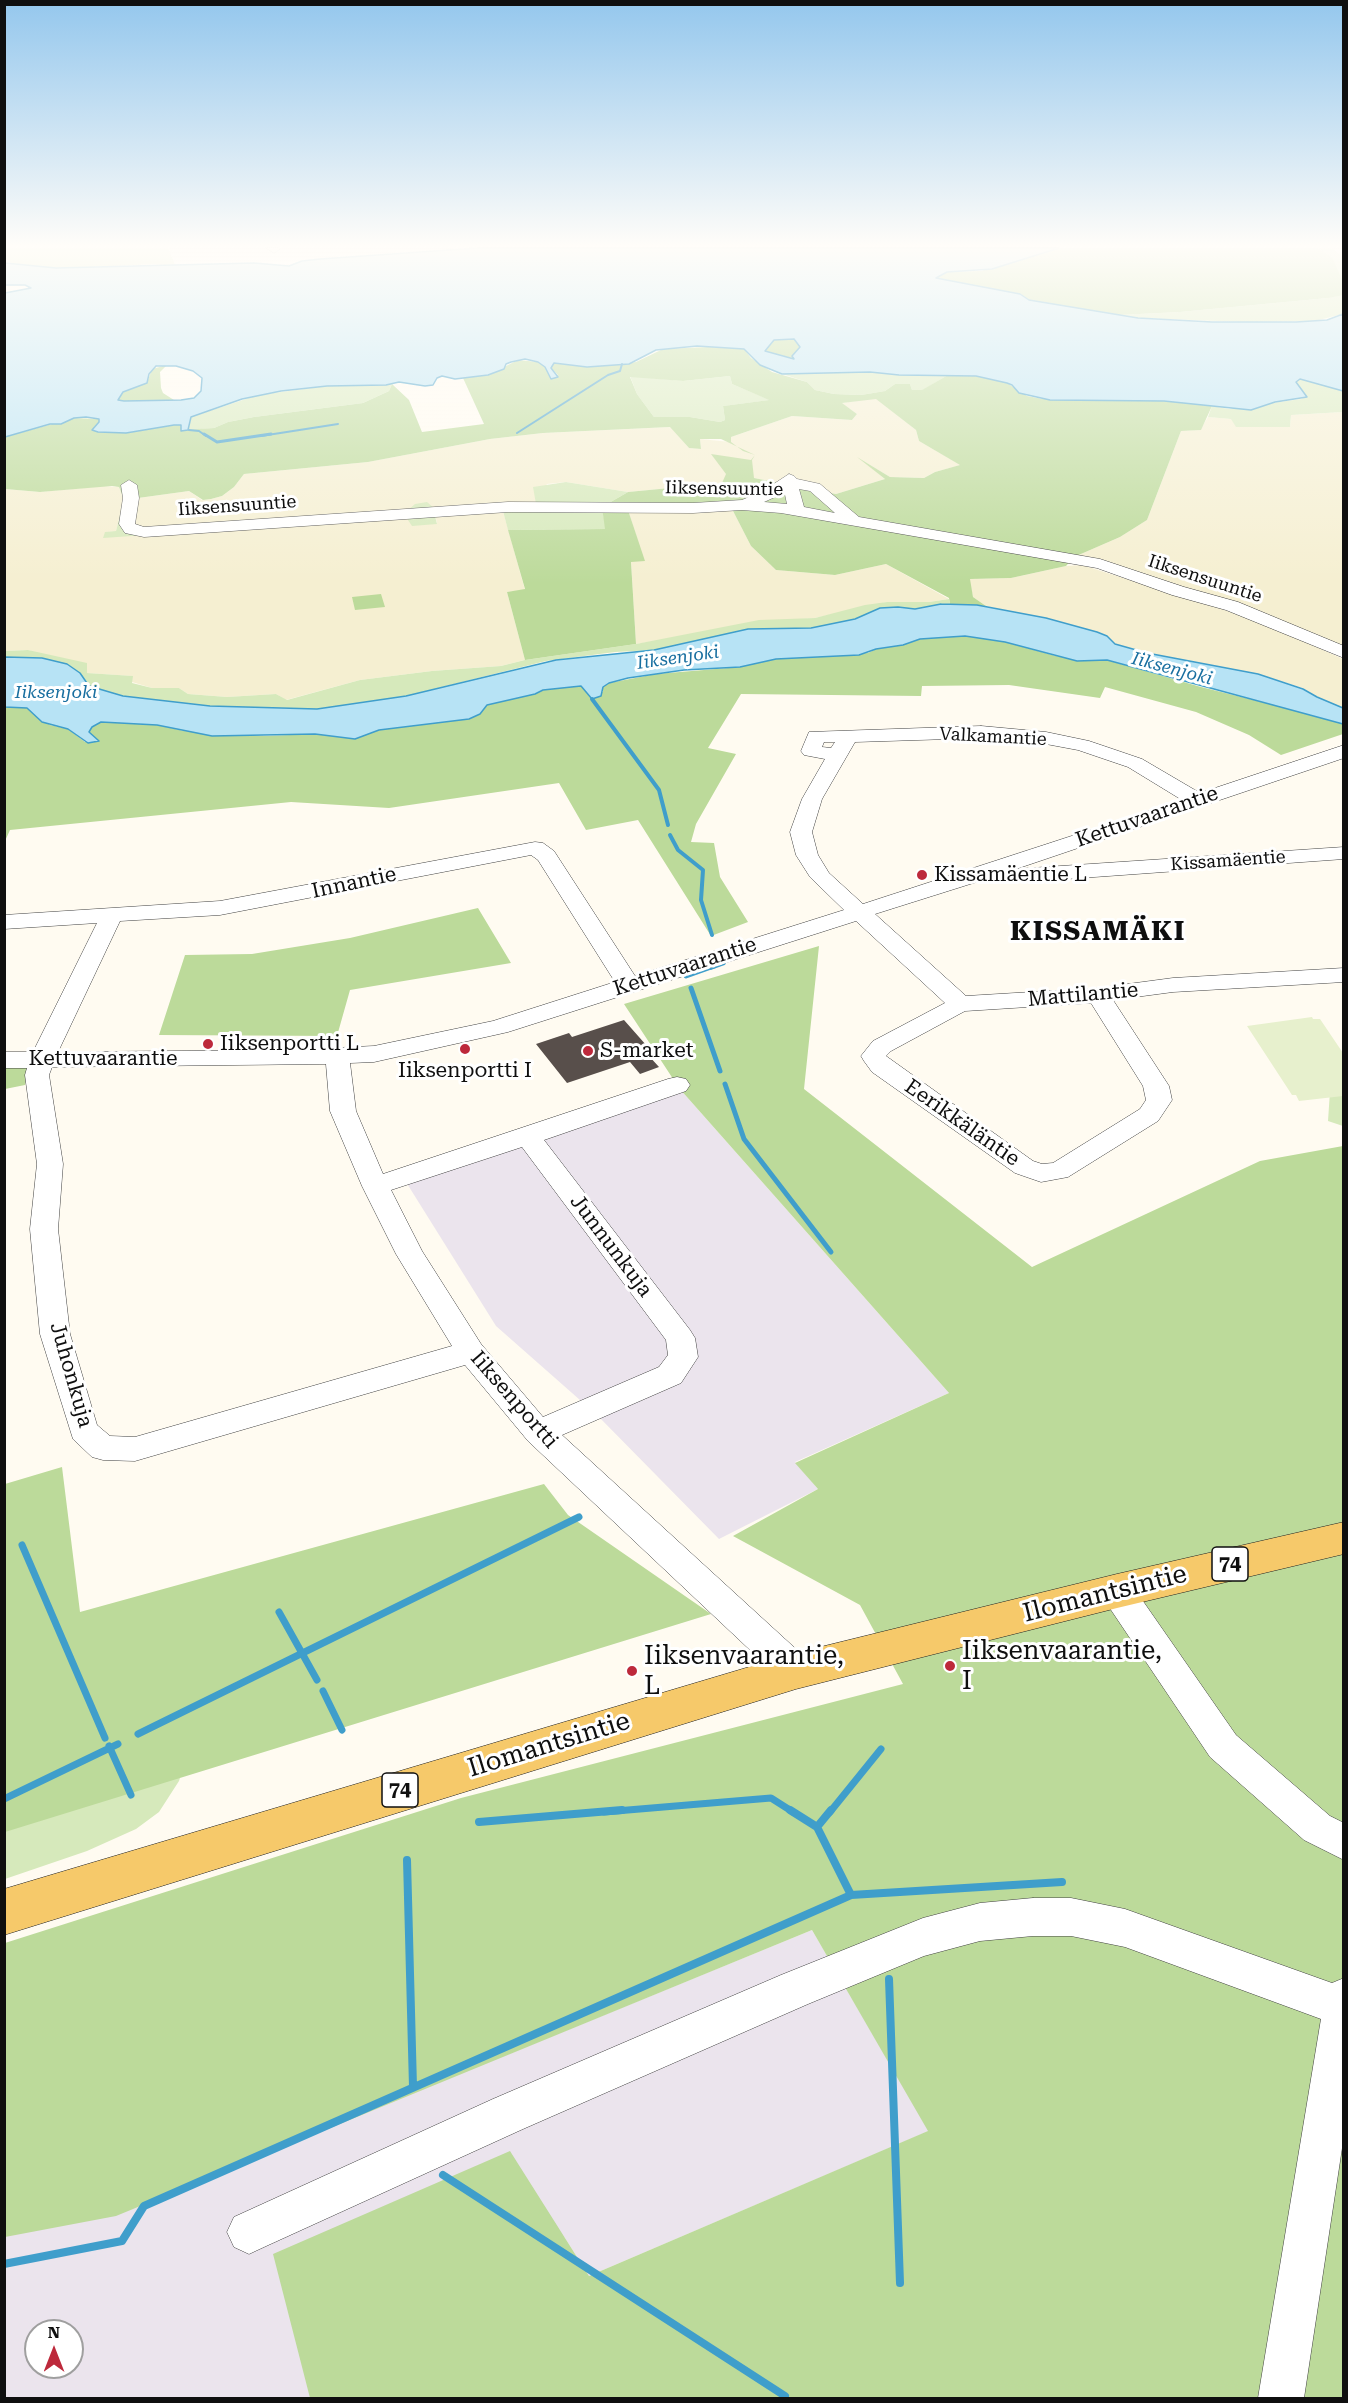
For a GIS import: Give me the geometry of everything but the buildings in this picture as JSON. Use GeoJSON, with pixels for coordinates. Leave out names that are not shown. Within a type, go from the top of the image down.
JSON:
{"type":"FeatureCollection","features":[{"type":"Feature","properties":{"kind":"main road","name":"Ilomantsintie"},"geometry":{"type":"LineString","coordinates":[[4,1912],[796,1671],[1344,1538]]}},
{"type":"Feature","properties":{"kind":"street"},"geometry":{"type":"LineString","coordinates":[[742,505],[768,494],[789,478],[797,511]]}},
{"type":"Feature","properties":{"kind":"street"},"geometry":{"type":"LineString","coordinates":[[790,483],[815,487],[854,521]]}},
{"type":"Feature","properties":{"kind":"street","name":"Iiksensuuntie"},"geometry":{"type":"LineString","coordinates":[[129,485],[131,498],[127,524],[131,530],[144,532],[497,508],[700,508],[742,505],[797,511],[1100,564],[1178,591],[1232,606],[1344,653]]}},
{"type":"Feature","properties":{"kind":"street","name":"Valkamantie"},"geometry":{"type":"LineString","coordinates":[[858,911],[821,877],[807,855],[801,832],[812,799],[835,755],[848,736],[981,732],[1046,738],[1082,745],[1135,763],[1197,800]]}},
{"type":"Feature","properties":{"kind":"street","name":"Kettuvaarantie"},"geometry":{"type":"LineString","coordinates":[[4,1060],[374,1054],[499,1027],[1072,843],[1344,751]]}},
{"type":"Feature","properties":{"kind":"street"},"geometry":{"type":"LineString","coordinates":[[1072,843],[1089,857],[1112,869]]}},
{"type":"Feature","properties":{"kind":"street","name":"Innantie"},"geometry":{"type":"LineString","coordinates":[[4,922],[111,917],[220,908],[535,848],[546,856],[629,985]]}},
{"type":"Feature","properties":{"kind":"street","name":"Kissamäentie"},"geometry":{"type":"LineString","coordinates":[[1011,876],[1344,853]]}},
{"type":"Feature","properties":{"kind":"street"},"geometry":{"type":"LineString","coordinates":[[858,911],[960,1004]]}},
{"type":"Feature","properties":{"kind":"street","name":"Juhonkuja"},"geometry":{"type":"LineString","coordinates":[[111,917],[42,1060],[37,1075],[50,1164],[44,1229],[55,1334],[84,1431],[103,1448],[135,1449],[471,1352]]}},
{"type":"Feature","properties":{"kind":"street","name":"Mattilantie"},"geometry":{"type":"LineString","coordinates":[[960,1004],[1098,995],[1173,986],[1344,975]]}},
{"type":"Feature","properties":{"kind":"street","name":"Eerikkäläntie"},"geometry":{"type":"LineString","coordinates":[[960,1004],[882,1046],[873,1056],[881,1066],[1024,1167],[1041,1173],[1059,1171],[1149,1115],[1160,1100],[1156,1086],[1098,995]]}},
{"type":"Feature","properties":{"kind":"street","name":"Iiksenportti"},"geometry":{"type":"LineString","coordinates":[[338,1056],[343,1111],[375,1186],[410,1254],[471,1352],[539,1433],[796,1671]]}},
{"type":"Feature","properties":{"kind":"street"},"geometry":{"type":"LineString","coordinates":[[375,1186],[677,1085]]}},
{"type":"Feature","properties":{"kind":"street","name":"Junnunkuja"},"geometry":{"type":"LineString","coordinates":[[528,1136],[680,1338],[683,1357],[670,1375],[539,1433]]}},
{"type":"Feature","properties":{"kind":"street"},"geometry":{"type":"LineString","coordinates":[[1118,1591],[1223,1746],[1317,1827],[1344,1843]]}},
{"type":"Feature","properties":{"kind":"street"},"geometry":{"type":"LineString","coordinates":[[249,2232],[508,2114],[795,1989],[923,1937],[980,1922],[1033,1917],[1071,1917],[1125,1928],[1343,2003],[1281,2398]]}},
{"type":"Feature","properties":{"kind":"shaded area"},"geometry":{"type":"Polygon","coordinates":[[[876,398],[916,430],[919,441],[961,465],[935,472],[924,478],[890,477],[865,462],[885,479],[836,494],[754,478],[712,454],[727,474],[722,483],[628,492],[566,482],[547,484],[536,504],[147,528],[132,525],[138,498],[189,491],[202,500],[211,499],[222,496],[234,487],[244,474],[368,462],[490,439],[543,433],[671,427],[689,448],[701,449],[700,439],[731,442],[731,437],[792,416],[852,420],[857,414],[841,403],[876,398]]]}},
{"type":"Feature","properties":{"kind":"shaded area"},"geometry":{"type":"Polygon","coordinates":[[[1343,412],[1343,650],[1074,557],[1120,537],[1147,520],[1181,431],[1200,430],[1208,417],[1232,419],[1237,427],[1290,427],[1291,415],[1343,412]]]}},
{"type":"Feature","properties":{"kind":"shaded area"},"geometry":{"type":"Polygon","coordinates":[[[104,486],[119,487],[124,500],[116,531],[105,532],[406,517],[437,523],[435,515],[503,511],[525,590],[507,592],[525,660],[501,666],[432,671],[360,680],[286,700],[276,694],[227,697],[188,694],[179,688],[152,688],[132,682],[132,676],[87,673],[52,657],[28,650],[5,651],[5,489],[40,492],[104,486]]]}},
{"type":"Feature","properties":{"kind":"shaded area"},"geometry":{"type":"Polygon","coordinates":[[[732,509],[751,546],[776,570],[835,575],[886,564],[949,599],[929,602],[887,602],[815,618],[636,644],[631,561],[644,561],[628,510],[732,509]]]}},
{"type":"Feature","properties":{"kind":"shaded area"},"geometry":{"type":"Polygon","coordinates":[[[1082,565],[1256,620],[1343,659],[1343,708],[1303,688],[1258,674],[1147,653],[1115,644],[1097,632],[986,606],[973,597],[969,579],[1011,578],[1066,566],[1082,565]]]}},
{"type":"Feature","properties":{"kind":"shaded area"},"geometry":{"type":"Polygon","coordinates":[[[679,1088],[949,1393],[795,1462],[818,1489],[719,1539],[597,1415],[496,1326],[406,1182],[679,1088]]]}},
{"type":"Feature","properties":{"kind":"shaded area"},"geometry":{"type":"Polygon","coordinates":[[[812,1930],[929,2131],[589,2276],[563,2235],[620,2398],[5,2398],[4,2047],[499,2058],[812,1930]]]}},
{"type":"Feature","properties":{"kind":"green space"},"geometry":{"type":"Polygon","coordinates":[[[518,360],[538,362],[545,367],[550,376],[558,375],[551,368],[554,363],[587,367],[636,362],[754,360],[772,372],[807,382],[815,390],[834,394],[861,395],[885,391],[895,384],[910,384],[912,390],[922,390],[948,375],[976,376],[1007,383],[1027,396],[1043,399],[1164,401],[1212,406],[1201,430],[1181,431],[1147,520],[1120,537],[1074,557],[1066,566],[1011,578],[970,579],[973,597],[986,606],[950,604],[949,598],[886,564],[835,575],[776,570],[751,546],[732,509],[628,510],[645,561],[631,562],[636,644],[525,660],[507,592],[525,589],[508,530],[605,529],[602,507],[628,492],[722,483],[726,474],[711,454],[751,460],[755,455],[752,460],[754,478],[836,494],[885,479],[857,457],[890,477],[924,478],[935,472],[960,465],[919,441],[916,430],[876,399],[842,403],[857,414],[852,420],[792,416],[731,437],[731,442],[737,447],[721,439],[700,439],[701,449],[689,448],[670,427],[543,433],[490,439],[368,462],[244,474],[234,487],[222,496],[203,500],[189,491],[138,498],[123,497],[119,487],[112,486],[40,492],[5,489],[5,437],[74,418],[99,419],[94,427],[111,433],[134,432],[174,425],[181,425],[181,430],[214,428],[228,422],[254,417],[363,403],[389,391],[392,384],[409,400],[422,432],[484,424],[463,378],[488,375],[518,360]],[[730,376],[683,381],[630,377],[637,394],[654,417],[690,417],[720,422],[725,420],[723,406],[769,400],[732,384],[730,376]]]}},
{"type":"Feature","properties":{"kind":"green space"},"geometry":{"type":"Polygon","coordinates":[[[167,365],[160,372],[161,388],[163,393],[174,400],[118,400],[123,392],[147,383],[152,369],[167,365]]]}},
{"type":"Feature","properties":{"kind":"green space"},"geometry":{"type":"Polygon","coordinates":[[[870,372],[948,375],[923,390],[912,390],[910,384],[895,384],[885,391],[861,395],[834,394],[815,390],[807,382],[782,374],[870,372]]]}},
{"type":"Feature","properties":{"kind":"green space"},"geometry":{"type":"Polygon","coordinates":[[[630,376],[683,381],[730,376],[732,384],[770,400],[723,406],[725,420],[720,422],[690,417],[654,417],[637,394],[630,376]]]}},
{"type":"Feature","properties":{"kind":"green space"},"geometry":{"type":"Polygon","coordinates":[[[1300,379],[1343,391],[1343,412],[1291,415],[1290,427],[1236,427],[1231,419],[1208,417],[1212,406],[1229,409],[1306,397],[1296,382],[1300,379]]]}},
{"type":"Feature","properties":{"kind":"green space"},"geometry":{"type":"Polygon","coordinates":[[[392,384],[389,391],[363,403],[254,417],[228,422],[214,428],[189,430],[191,417],[258,395],[327,386],[392,384]]]}},
{"type":"Feature","properties":{"kind":"green space"},"geometry":{"type":"Polygon","coordinates":[[[566,482],[628,492],[602,507],[606,529],[508,530],[503,511],[435,516],[437,524],[412,526],[406,517],[103,538],[105,532],[116,531],[124,500],[133,525],[139,528],[406,512],[415,504],[427,502],[435,509],[536,504],[533,487],[566,482]]]}},
{"type":"Feature","properties":{"kind":"green space"},"geometry":{"type":"Polygon","coordinates":[[[381,594],[385,607],[355,610],[352,597],[381,594]]]}},
{"type":"Feature","properties":{"kind":"green space"},"geometry":{"type":"Polygon","coordinates":[[[949,599],[950,604],[915,609],[880,608],[855,619],[811,628],[748,629],[654,650],[615,652],[546,661],[406,696],[317,709],[210,706],[123,696],[89,686],[67,664],[42,658],[5,657],[5,651],[28,650],[87,663],[87,673],[133,676],[132,683],[152,688],[179,688],[188,694],[227,697],[276,694],[287,700],[360,680],[432,671],[501,666],[525,660],[636,644],[759,620],[815,618],[865,605],[949,599]]]}},
{"type":"Feature","properties":{"kind":"green space"},"geometry":{"type":"Polygon","coordinates":[[[947,636],[975,637],[1005,642],[1056,656],[1107,660],[1201,687],[1334,720],[1343,724],[1343,734],[1281,755],[1249,735],[1196,712],[1105,687],[1100,698],[1009,685],[922,686],[921,696],[741,694],[708,748],[736,754],[696,824],[691,842],[714,843],[720,877],[748,922],[711,936],[638,820],[586,830],[559,783],[389,808],[291,802],[10,830],[5,841],[4,707],[27,708],[50,725],[68,729],[85,742],[98,741],[89,732],[92,727],[101,722],[157,725],[184,731],[264,736],[315,734],[355,739],[379,730],[480,714],[487,705],[543,690],[581,686],[587,690],[603,692],[603,687],[609,683],[656,674],[740,667],[776,659],[868,653],[920,639],[947,636]]]}},
{"type":"Feature","properties":{"kind":"green space"},"geometry":{"type":"Polygon","coordinates":[[[478,908],[511,963],[350,990],[337,1036],[159,1035],[185,955],[252,954],[350,938],[478,908]]]}},
{"type":"Feature","properties":{"kind":"green space"},"geometry":{"type":"Polygon","coordinates":[[[819,946],[804,1089],[1032,1267],[1260,1161],[1343,1146],[1343,2398],[310,2398],[273,2254],[510,2151],[589,2276],[928,2131],[812,1930],[116,2216],[5,2237],[5,1943],[461,1798],[903,1684],[860,1605],[733,1536],[818,1489],[795,1463],[949,1393],[679,1088],[624,1004],[819,946]]]}},
{"type":"Feature","properties":{"kind":"green space"},"geometry":{"type":"Polygon","coordinates":[[[1312,1017],[1320,1019],[1343,1053],[1343,1096],[1299,1101],[1296,1095],[1292,1095],[1247,1026],[1312,1017]]]}},
{"type":"Feature","properties":{"kind":"green space"},"geometry":{"type":"Polygon","coordinates":[[[4,1066],[29,1066],[25,1085],[5,1089],[4,1066]]]}},
{"type":"Feature","properties":{"kind":"green space"},"geometry":{"type":"Polygon","coordinates":[[[1343,1090],[1343,1126],[1328,1121],[1330,1091],[1343,1090]]]}},
{"type":"Feature","properties":{"kind":"green space"},"geometry":{"type":"Polygon","coordinates":[[[62,1467],[80,1612],[544,1484],[568,1515],[711,1614],[5,1832],[5,1484],[62,1467]]]}},
{"type":"Feature","properties":{"kind":"green space"},"geometry":{"type":"Polygon","coordinates":[[[4,1707],[188,1753],[179,1781],[159,1812],[136,1829],[87,1851],[5,1879],[4,1707]]]}},
{"type":"Feature","properties":{"kind":"water"},"geometry":{"type":"Polygon","coordinates":[[[5,360],[520,360],[506,364],[504,369],[488,375],[455,379],[442,376],[437,378],[433,385],[399,382],[386,385],[327,386],[281,391],[242,399],[191,417],[188,430],[181,431],[181,425],[174,425],[126,433],[98,432],[92,430],[99,419],[86,417],[74,418],[61,424],[50,424],[5,437],[5,360]],[[156,366],[149,374],[147,383],[123,392],[118,400],[194,398],[201,391],[202,378],[193,371],[176,366],[156,366]]]}},
{"type":"Feature","properties":{"kind":"water"},"geometry":{"type":"Polygon","coordinates":[[[530,360],[636,360],[629,364],[587,367],[554,363],[551,368],[558,377],[551,379],[545,367],[530,360]]]}},
{"type":"Feature","properties":{"kind":"water"},"geometry":{"type":"Polygon","coordinates":[[[755,360],[1343,360],[1343,391],[1300,379],[1296,382],[1307,397],[1275,402],[1251,410],[1164,401],[1050,400],[1019,393],[1007,383],[976,376],[899,375],[870,372],[782,374],[760,365],[755,360]]]}},
{"type":"Feature","properties":{"kind":"water","name":"Iiksenjoki"},"geometry":{"type":"Polygon","coordinates":[[[941,604],[977,605],[1046,618],[1097,632],[1107,636],[1115,644],[1147,653],[1258,674],[1303,689],[1343,708],[1343,724],[1107,660],[1077,661],[1005,642],[965,636],[920,639],[859,655],[776,659],[740,667],[684,670],[628,678],[609,683],[603,687],[601,696],[592,699],[581,686],[543,690],[487,705],[480,714],[469,719],[379,730],[355,739],[315,734],[212,736],[157,725],[101,722],[92,727],[89,732],[99,741],[88,743],[68,729],[42,722],[27,708],[5,707],[5,657],[42,658],[67,664],[80,673],[89,686],[123,696],[210,706],[317,709],[406,696],[556,660],[654,650],[748,629],[811,628],[855,619],[880,608],[915,609],[941,604]]]}},
{"type":"Feature","properties":{"kind":"waterway"},"geometry":{"type":"LineString","coordinates":[[517,433],[608,375],[620,371],[622,364]]}},
{"type":"Feature","properties":{"kind":"waterway"},"geometry":{"type":"LineString","coordinates":[[261,436],[338,424]]}},
{"type":"Feature","properties":{"kind":"waterway"},"geometry":{"type":"LineString","coordinates":[[189,430],[199,431],[206,436]]}},
{"type":"Feature","properties":{"kind":"waterway"},"geometry":{"type":"LineString","coordinates":[[204,434],[217,442],[271,434]]}},
{"type":"Feature","properties":{"kind":"waterway"},"geometry":{"type":"LineString","coordinates":[[592,699],[659,790],[668,825]]}},
{"type":"Feature","properties":{"kind":"waterway"},"geometry":{"type":"LineString","coordinates":[[670,835],[678,850],[703,870],[701,900],[712,935]]}},
{"type":"Feature","properties":{"kind":"waterway"},"geometry":{"type":"LineString","coordinates":[[710,968],[724,963]]}},
{"type":"Feature","properties":{"kind":"waterway"},"geometry":{"type":"LineString","coordinates":[[686,976],[714,966]]}},
{"type":"Feature","properties":{"kind":"waterway"},"geometry":{"type":"LineString","coordinates":[[691,988],[720,1071]]}},
{"type":"Feature","properties":{"kind":"waterway"},"geometry":{"type":"LineString","coordinates":[[725,1084],[744,1139],[831,1252]]}},
{"type":"Feature","properties":{"kind":"waterway"},"geometry":{"type":"LineString","coordinates":[[302,1653],[579,1517]]}},
{"type":"Feature","properties":{"kind":"waterway"},"geometry":{"type":"LineString","coordinates":[[22,1545],[105,1738]]}},
{"type":"Feature","properties":{"kind":"waterway"},"geometry":{"type":"LineString","coordinates":[[279,1612],[302,1653]]}},
{"type":"Feature","properties":{"kind":"waterway"},"geometry":{"type":"LineString","coordinates":[[138,1734],[302,1653]]}},
{"type":"Feature","properties":{"kind":"waterway"},"geometry":{"type":"LineString","coordinates":[[302,1653],[317,1680]]}},
{"type":"Feature","properties":{"kind":"waterway"},"geometry":{"type":"LineString","coordinates":[[323,1691],[342,1730]]}},
{"type":"Feature","properties":{"kind":"waterway"},"geometry":{"type":"LineString","coordinates":[[110,1748],[118,1744]]}},
{"type":"Feature","properties":{"kind":"waterway"},"geometry":{"type":"LineString","coordinates":[[4,1799],[110,1748]]}},
{"type":"Feature","properties":{"kind":"waterway"},"geometry":{"type":"LineString","coordinates":[[110,1748],[131,1795]]}},
{"type":"Feature","properties":{"kind":"waterway"},"geometry":{"type":"LineString","coordinates":[[830,1812],[881,1749]]}},
{"type":"Feature","properties":{"kind":"waterway"},"geometry":{"type":"LineString","coordinates":[[604,1812],[771,1798],[793,1812]]}},
{"type":"Feature","properties":{"kind":"waterway"},"geometry":{"type":"LineString","coordinates":[[479,1822],[622,1810]]}},
{"type":"Feature","properties":{"kind":"waterway"},"geometry":{"type":"LineString","coordinates":[[790,1810],[817,1827]]}},
{"type":"Feature","properties":{"kind":"waterway"},"geometry":{"type":"LineString","coordinates":[[817,1827],[831,1810]]}},
{"type":"Feature","properties":{"kind":"waterway"},"geometry":{"type":"LineString","coordinates":[[817,1827],[851,1895]]}},
{"type":"Feature","properties":{"kind":"waterway"},"geometry":{"type":"LineString","coordinates":[[407,1860],[413,2087]]}},
{"type":"Feature","properties":{"kind":"waterway"},"geometry":{"type":"LineString","coordinates":[[851,1895],[1062,1882]]}},
{"type":"Feature","properties":{"kind":"waterway"},"geometry":{"type":"LineString","coordinates":[[4,2264],[122,2241],[144,2206],[851,1895]]}},
{"type":"Feature","properties":{"kind":"waterway"},"geometry":{"type":"LineString","coordinates":[[889,1979],[900,2283]]}},
{"type":"Feature","properties":{"kind":"waterway"},"geometry":{"type":"LineString","coordinates":[[443,2175],[785,2396]]}},
{"type":"Feature","properties":{"kind":"place","name":"Kissamäentie L"},"geometry":{"type":"Point","coordinates":[922,875]}},
{"type":"Feature","properties":{"kind":"place","name":"Iiksenportti L"},"geometry":{"type":"Point","coordinates":[208,1044]}},
{"type":"Feature","properties":{"kind":"place","name":"Iiksenportti I"},"geometry":{"type":"Point","coordinates":[465,1049]}},
{"type":"Feature","properties":{"kind":"place","name":"S-market"},"geometry":{"type":"Point","coordinates":[588,1051]}},
{"type":"Feature","properties":{"kind":"place","name":"Iiksenvaarantie, I"},"geometry":{"type":"Point","coordinates":[950,1666]}},
{"type":"Feature","properties":{"kind":"place","name":"Iiksenvaarantie, L"},"geometry":{"type":"Point","coordinates":[632,1671]}},
{"type":"Feature","properties":{"kind":"district","name":"KISSAMÄKI"},"geometry":{"type":"Point","coordinates":[1098,932]}}]}
